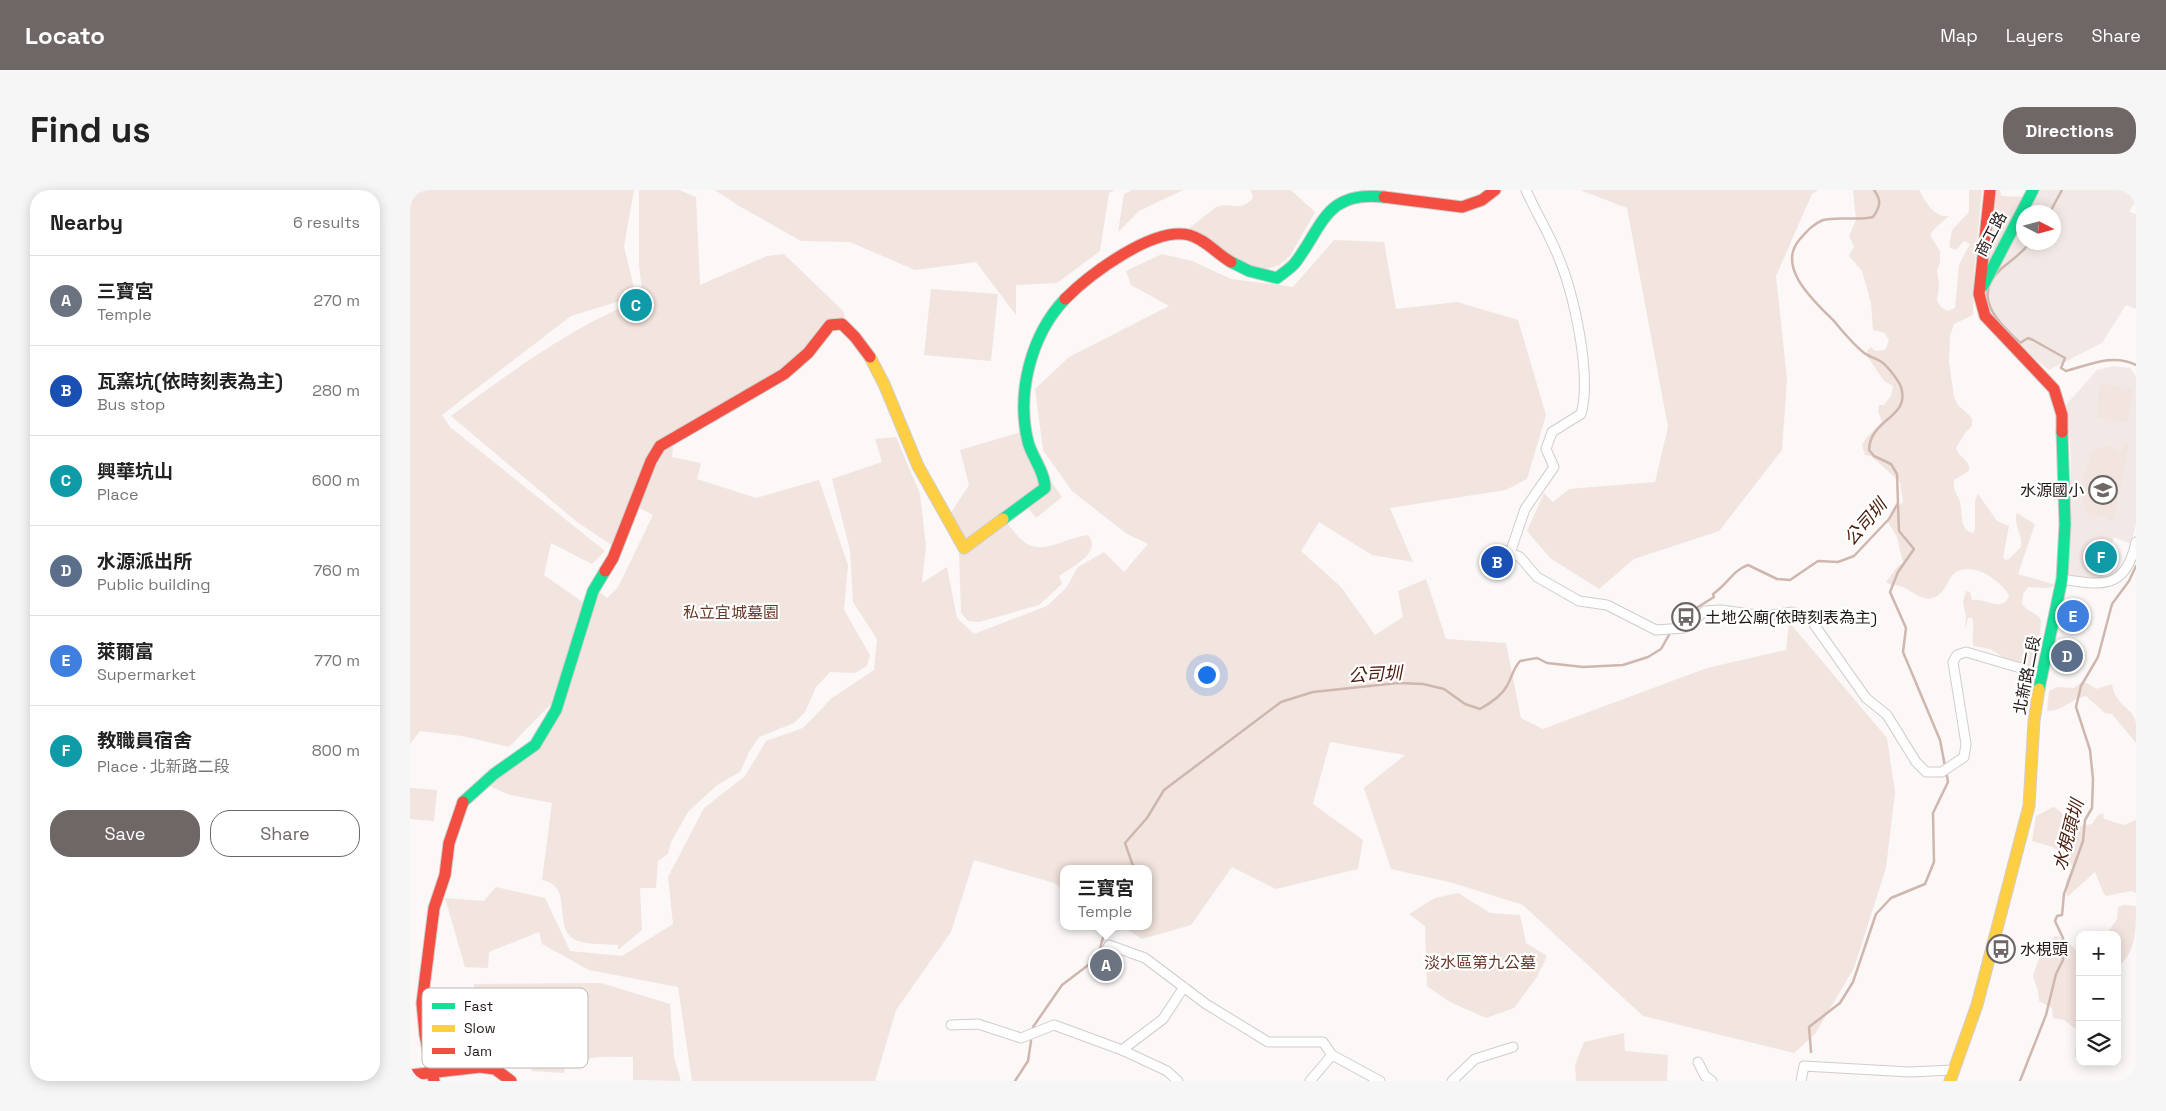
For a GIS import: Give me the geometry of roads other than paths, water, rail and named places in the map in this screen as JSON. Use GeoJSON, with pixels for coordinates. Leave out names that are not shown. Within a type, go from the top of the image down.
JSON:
{"type":"FeatureCollection","features":[{"type":"Feature","properties":{"kind":"street"},"geometry":{"type":"LineString","coordinates":[[424,988],[434,908],[446,875],[449,843],[462,803],[494,774],[536,745],[556,710],[593,591],[613,558],[651,461],[660,446],[784,374],[808,353],[830,325],[842,324],[854,334],[876,369],[934,499],[964,548],[1045,488],[1046,480],[1035,462],[1026,437],[1024,402],[1032,363],[1044,326],[1058,306],[1116,259],[1148,241],[1182,234],[1204,242],[1224,258],[1255,274],[1277,278],[1294,264],[1327,212],[1347,200],[1375,196],[1462,207],[1482,200],[1495,190]]}},
{"type":"Feature","properties":{"kind":"street"},"geometry":{"type":"LineString","coordinates":[[1510,553],[1525,509],[1554,467],[1546,449],[1552,432],[1581,414],[1585,400],[1578,332],[1559,257],[1526,190]]}},
{"type":"Feature","properties":{"kind":"street"},"geometry":{"type":"LineString","coordinates":[[1979,294],[1990,190]]}},
{"type":"Feature","properties":{"kind":"street","name":"商工路"},"geometry":{"type":"LineString","coordinates":[[1979,294],[2033,190]]}},
{"type":"Feature","properties":{"kind":"street","name":"北新路二段"},"geometry":{"type":"LineString","coordinates":[[1951,1076],[1977,1005],[2029,806],[2034,721],[2041,674],[2062,579],[2065,524],[2062,415],[2054,389],[1985,316],[1979,294]]}},
{"type":"Feature","properties":{"kind":"street"},"geometry":{"type":"LineString","coordinates":[[2062,579],[2099,584],[2116,579],[2128,565],[2136,542]]}},
{"type":"Feature","properties":{"kind":"street"},"geometry":{"type":"LineString","coordinates":[[1486,566],[1502,550],[1510,553],[1520,557],[1537,577],[1579,601],[1607,605],[1656,630],[1684,628],[1705,611],[1721,610],[1765,616],[1792,612],[1803,615],[1813,623],[1866,698],[1886,715],[1916,762],[1926,772],[1946,770],[1964,757],[1966,744],[1954,662],[1957,655],[1966,652],[2041,674]]}},
{"type":"Feature","properties":{"kind":"street"},"geometry":{"type":"LineString","coordinates":[[1099,967],[1110,945],[1145,958],[1206,1004],[1268,1042],[1323,1042],[1332,1055],[1380,1081]]}},
{"type":"Feature","properties":{"kind":"street"},"geometry":{"type":"LineString","coordinates":[[1122,1050],[1163,1019],[1184,987]]}},
{"type":"Feature","properties":{"kind":"street"},"geometry":{"type":"LineString","coordinates":[[951,1025],[978,1024],[1021,1038],[1054,1025],[1122,1050],[1167,1071],[1178,1081]]}},
{"type":"Feature","properties":{"kind":"street"},"geometry":{"type":"LineString","coordinates":[[1452,1081],[1475,1059],[1513,1047]]}},
{"type":"Feature","properties":{"kind":"street"},"geometry":{"type":"LineString","coordinates":[[1310,1081],[1332,1055]]}},
{"type":"Feature","properties":{"kind":"street"},"geometry":{"type":"LineString","coordinates":[[1698,1062],[1705,1076],[1712,1081]]}},
{"type":"Feature","properties":{"kind":"street"},"geometry":{"type":"LineString","coordinates":[[1801,1081],[1804,1066],[1951,1076]]}},
{"type":"Feature","properties":{"kind":"street"},"geometry":{"type":"LineString","coordinates":[[410,1075],[433,1076],[475,1068]]}},
{"type":"Feature","properties":{"kind":"street"},"geometry":{"type":"LineString","coordinates":[[488,1068],[495,1069],[511,1081]]}},
{"type":"Feature","properties":{"kind":"waterway","name":"公司圳"},"geometry":{"type":"LineString","coordinates":[[1674,622],[1714,597],[1713,594],[1734,574],[1748,565],[1777,579],[1790,580],[1818,561],[1838,562],[1854,556],[1889,519],[1898,503],[1897,474],[1891,464],[1874,456],[1869,450],[1871,439],[1876,431],[1896,412],[1900,405],[1903,397],[1901,387],[1885,365],[1859,349],[1808,294],[1800,283],[1792,261],[1794,250],[1800,239],[1810,228],[1819,222],[1829,219],[1873,217],[1879,204],[1874,190]]}},
{"type":"Feature","properties":{"kind":"waterway","name":"公司圳"},"geometry":{"type":"LineString","coordinates":[[2054,205],[2062,190]]}},
{"type":"Feature","properties":{"kind":"waterway","name":"公司圳"},"geometry":{"type":"LineString","coordinates":[[2023,250],[1992,279],[1988,289],[1991,309],[2004,327],[2020,343],[2028,338],[2065,358],[2061,368],[2066,371],[2110,360],[2119,360],[2136,365]]}},
{"type":"Feature","properties":{"kind":"waterway"},"geometry":{"type":"LineString","coordinates":[[1898,505],[1899,531],[1914,549],[1898,572],[1890,592],[1906,628],[1903,652],[1940,740],[1945,766]]}},
{"type":"Feature","properties":{"kind":"waterway","name":"水梘頭圳"},"geometry":{"type":"LineString","coordinates":[[2020,1081],[2046,1015],[2056,974],[2063,960],[2063,938],[2055,921],[2057,916],[2062,915],[2064,894],[2083,841],[2085,820],[2092,808],[2093,779],[2090,750],[2076,707],[2081,686],[2098,657],[2112,604],[2129,581],[2136,566]]}},
{"type":"Feature","properties":{"kind":"waterway","name":"公司圳"},"geometry":{"type":"LineString","coordinates":[[1133,865],[1125,843],[1147,818],[1164,790],[1281,702],[1313,692],[1398,683],[1423,684],[1444,689],[1465,704],[1480,709],[1502,693],[1520,661],[1537,658],[1547,663],[1583,667],[1623,665],[1648,657],[1661,649],[1669,635]]}},
{"type":"Feature","properties":{"kind":"waterway"},"geometry":{"type":"LineString","coordinates":[[1811,1052],[1809,1027],[1840,1003],[1853,982],[1876,914],[1891,898],[1925,884],[1934,862],[1933,813],[1948,782],[1946,771]]}},
{"type":"Feature","properties":{"kind":"waterway","name":"公司圳"},"geometry":{"type":"LineString","coordinates":[[1033,1027],[1062,985],[1091,963],[1100,949],[1105,930]]}},
{"type":"Feature","properties":{"kind":"waterway","name":"公司圳"},"geometry":{"type":"LineString","coordinates":[[1015,1081],[1028,1061],[1031,1041]]}},
{"type":"Feature","properties":{"kind":"place","name":"興華坑山"},"geometry":{"type":"Point","coordinates":[636,305]}},
{"type":"Feature","properties":{"kind":"place","name":"水源國小"},"geometry":{"type":"Point","coordinates":[2103,490]}},
{"type":"Feature","properties":{"kind":"place","name":"教職員宿舍"},"geometry":{"type":"Point","coordinates":[2101,557]}},
{"type":"Feature","properties":{"kind":"place","name":"瓦窯坑(依時刻表為主)"},"geometry":{"type":"Point","coordinates":[1497,562]}},
{"type":"Feature","properties":{"kind":"place","name":"萊爾富"},"geometry":{"type":"Point","coordinates":[2073,616]}},
{"type":"Feature","properties":{"kind":"place","name":"土地公廟(依時刻表為主)"},"geometry":{"type":"Point","coordinates":[1686,617]}},
{"type":"Feature","properties":{"kind":"place","name":"水源派出所"},"geometry":{"type":"Point","coordinates":[2067,656]}},
{"type":"Feature","properties":{"kind":"place","name":"水梘頭"},"geometry":{"type":"Point","coordinates":[2001,949]}},
{"type":"Feature","properties":{"kind":"place","name":"三寶宮"},"geometry":{"type":"Point","coordinates":[1106,965]}},
{"type":"Feature","properties":{"kind":"park label","name":"私立宜城墓園"},"geometry":{"type":"Point","coordinates":[731,612]}},
{"type":"Feature","properties":{"kind":"park label","name":"淡水區第九公墓"},"geometry":{"type":"Point","coordinates":[1480,962]}}]}
